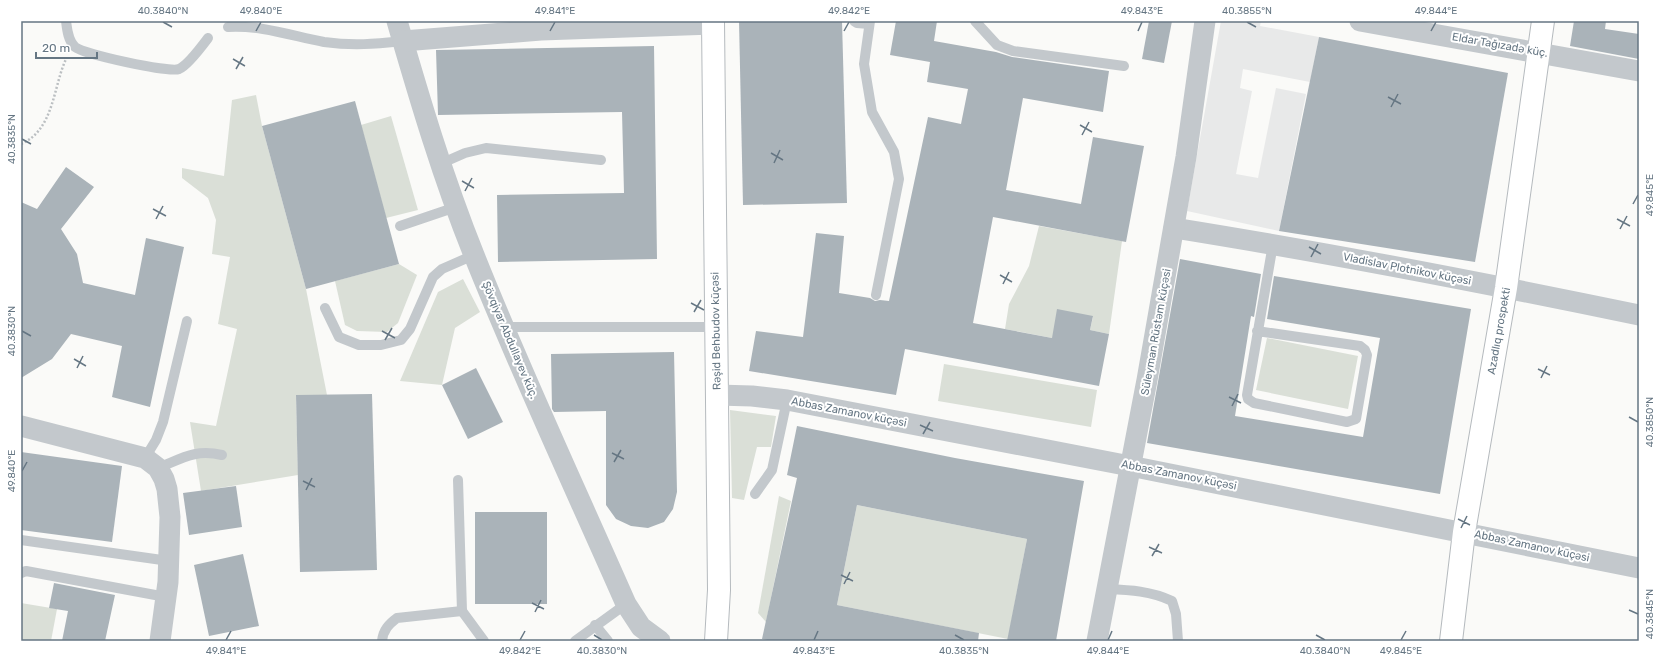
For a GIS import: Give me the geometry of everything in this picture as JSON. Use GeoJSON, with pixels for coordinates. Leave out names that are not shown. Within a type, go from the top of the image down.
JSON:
{"type":"FeatureCollection","features":[{"type":"Feature","properties":{"kind":"main road","name":"Azadlıq prospekti"},"geometry":{"type":"LineString","coordinates":[[1451,641],[1464,532],[1506,288],[1543,21]]}},
{"type":"Feature","properties":{"kind":"main road","name":"Rəşid Behbudov küçəsi"},"geometry":{"type":"LineString","coordinates":[[713,22],[719,590],[716,641]]}},
{"type":"Feature","properties":{"kind":"street","name":"Şövqiyar Abdullayev küç."},"geometry":{"type":"LineString","coordinates":[[397,21],[440,164],[474,255],[504,327],[626,604],[645,634],[660,641]]}},
{"type":"Feature","properties":{"kind":"street","name":"Süleyman Rüstəm küçəsi"},"geometry":{"type":"LineString","coordinates":[[1097,641],[1148,380],[1174,228],[1205,21]]}},
{"type":"Feature","properties":{"kind":"street","name":"Eldar Tağızadə küç."},"geometry":{"type":"LineString","coordinates":[[1360,21],[1639,71]]}},
{"type":"Feature","properties":{"kind":"street"},"geometry":{"type":"LineString","coordinates":[[403,41],[541,25],[713,22]]}},
{"type":"Feature","properties":{"kind":"street","name":"Vladislav Plotnikov küçəsi"},"geometry":{"type":"LineString","coordinates":[[1174,228],[1273,244],[1639,315]]}},
{"type":"Feature","properties":{"kind":"street","name":"Abbas Zamanov küçəsi"},"geometry":{"type":"LineString","coordinates":[[717,395],[752,396],[787,400],[1130,466],[1639,568]]}},
{"type":"Feature","properties":{"kind":"street"},"geometry":{"type":"LineString","coordinates":[[21,426],[151,463],[167,489],[170,517],[170,561],[160,641]]}},
{"type":"Feature","properties":{"kind":"lane"},"geometry":{"type":"LineString","coordinates":[[66,21],[69,36],[75,47],[92,55],[164,69],[179,69],[187,63],[208,38]]}},
{"type":"Feature","properties":{"kind":"lane"},"geometry":{"type":"LineString","coordinates":[[854,21],[857,23],[869,23],[864,64],[872,112],[894,152],[899,179],[876,296]]}},
{"type":"Feature","properties":{"kind":"lane"},"geometry":{"type":"LineString","coordinates":[[975,21],[997,45],[1013,51],[1124,66]]}},
{"type":"Feature","properties":{"kind":"lane"},"geometry":{"type":"LineString","coordinates":[[228,27],[245,26],[325,42],[363,46],[403,41]]}},
{"type":"Feature","properties":{"kind":"lane"},"geometry":{"type":"LineString","coordinates":[[440,164],[465,153],[486,148],[601,160]]}},
{"type":"Feature","properties":{"kind":"lane"},"geometry":{"type":"LineString","coordinates":[[400,226],[456,207]]}},
{"type":"Feature","properties":{"kind":"lane"},"geometry":{"type":"LineString","coordinates":[[1257,331],[1360,346],[1365,350],[1367,355],[1356,419],[1347,422],[1254,403],[1248,399],[1247,395],[1257,331],[1273,244]]}},
{"type":"Feature","properties":{"kind":"lane"},"geometry":{"type":"LineString","coordinates":[[325,308],[339,337],[359,345],[381,345],[402,340],[410,329],[433,277],[442,269],[474,255]]}},
{"type":"Feature","properties":{"kind":"lane"},"geometry":{"type":"LineString","coordinates":[[187,321],[163,422],[156,440],[151,463],[207,451],[222,455]]}},
{"type":"Feature","properties":{"kind":"lane"},"geometry":{"type":"LineString","coordinates":[[504,327],[716,327]]}},
{"type":"Feature","properties":{"kind":"lane"},"geometry":{"type":"LineString","coordinates":[[755,494],[772,470],[787,400]]}},
{"type":"Feature","properties":{"kind":"lane"},"geometry":{"type":"LineString","coordinates":[[458,480],[462,611],[484,641]]}},
{"type":"Feature","properties":{"kind":"lane"},"geometry":{"type":"LineString","coordinates":[[21,540],[170,561]]}},
{"type":"Feature","properties":{"kind":"lane"},"geometry":{"type":"LineString","coordinates":[[21,573],[26,571],[166,597]]}},
{"type":"Feature","properties":{"kind":"lane"},"geometry":{"type":"LineString","coordinates":[[1107,589],[1131,590],[1157,594],[1172,601],[1176,614],[1178,641]]}},
{"type":"Feature","properties":{"kind":"lane"},"geometry":{"type":"LineString","coordinates":[[575,641],[626,604]]}},
{"type":"Feature","properties":{"kind":"lane"},"geometry":{"type":"LineString","coordinates":[[382,641],[389,624],[398,618],[462,611]]}},
{"type":"Feature","properties":{"kind":"lane"},"geometry":{"type":"LineString","coordinates":[[595,626],[608,641]]}},
{"type":"Feature","properties":{"kind":"path"},"geometry":{"type":"LineString","coordinates":[[21,144],[41,130],[48,115],[66,59],[75,47]]}},
{"type":"Feature","properties":{"kind":"shaded area"},"geometry":{"type":"Polygon","coordinates":[[[1221,21],[1261,21],[1260,26],[1319,37],[1310,82],[1243,69],[1240,88],[1252,91],[1236,174],[1258,178],[1276,88],[1306,94],[1279,231],[1187,211],[1221,21]]]}},
{"type":"Feature","properties":{"kind":"shaded area"},"geometry":{"type":"Polygon","coordinates":[[[256,95],[262,126],[306,289],[327,395],[296,396],[298,475],[201,491],[190,422],[216,426],[237,329],[218,324],[230,257],[212,254],[216,220],[208,198],[182,178],[182,168],[224,176],[232,100],[256,95]]]}},
{"type":"Feature","properties":{"kind":"shaded area"},"geometry":{"type":"Polygon","coordinates":[[[391,116],[418,210],[386,218],[361,125],[391,116]]]}},
{"type":"Feature","properties":{"kind":"shaded area"},"geometry":{"type":"Polygon","coordinates":[[[1039,226],[1122,241],[1109,334],[1090,330],[1093,317],[1052,338],[1005,329],[1009,304],[1029,266],[1039,226]]]}},
{"type":"Feature","properties":{"kind":"shaded area"},"geometry":{"type":"Polygon","coordinates":[[[399,264],[417,275],[398,323],[387,332],[357,331],[345,325],[335,281],[399,264]]]}},
{"type":"Feature","properties":{"kind":"shaded area"},"geometry":{"type":"Polygon","coordinates":[[[463,279],[480,312],[455,328],[442,385],[400,381],[438,292],[463,279]]]}},
{"type":"Feature","properties":{"kind":"shaded area"},"geometry":{"type":"Polygon","coordinates":[[[1267,338],[1358,356],[1348,409],[1256,390],[1267,338]]]}},
{"type":"Feature","properties":{"kind":"shaded area"},"geometry":{"type":"Polygon","coordinates":[[[944,364],[1097,390],[1091,427],[938,401],[944,364]]]}},
{"type":"Feature","properties":{"kind":"shaded area"},"geometry":{"type":"Polygon","coordinates":[[[730,410],[776,416],[771,447],[757,447],[744,500],[732,498],[730,410]]]}},
{"type":"Feature","properties":{"kind":"shaded area"},"geometry":{"type":"Polygon","coordinates":[[[779,496],[791,501],[766,622],[758,613],[779,496]]]}},
{"type":"Feature","properties":{"kind":"shaded area"},"geometry":{"type":"Polygon","coordinates":[[[857,505],[1027,539],[1008,639],[837,605],[857,505]]]}},
{"type":"Feature","properties":{"kind":"shaded area"},"geometry":{"type":"Polygon","coordinates":[[[21,603],[57,609],[51,641],[21,641],[21,603]]]}},
{"type":"Feature","properties":{"kind":"building"},"geometry":{"type":"Polygon","coordinates":[[[739,21],[842,21],[847,203],[743,205],[739,21]]]}},
{"type":"Feature","properties":{"kind":"building"},"geometry":{"type":"Polygon","coordinates":[[[896,21],[937,21],[934,41],[996,52],[1012,57],[1109,71],[1103,112],[1023,98],[1006,190],[1081,204],[1093,137],[1144,146],[1126,242],[993,217],[973,323],[1052,338],[1057,309],[1093,316],[1090,330],[1109,334],[1099,386],[905,349],[896,395],[749,371],[756,331],[803,337],[816,233],[844,236],[839,293],[870,298],[875,301],[889,301],[928,117],[961,124],[968,89],[927,82],[930,62],[890,55],[896,21]]]}},
{"type":"Feature","properties":{"kind":"building"},"geometry":{"type":"Polygon","coordinates":[[[1149,21],[1172,21],[1164,63],[1142,59],[1149,21]]]}},
{"type":"Feature","properties":{"kind":"building"},"geometry":{"type":"Polygon","coordinates":[[[1574,21],[1606,21],[1605,29],[1639,34],[1639,59],[1570,46],[1574,21]]]}},
{"type":"Feature","properties":{"kind":"building"},"geometry":{"type":"Polygon","coordinates":[[[1319,37],[1508,73],[1475,262],[1279,231],[1319,37]]]}},
{"type":"Feature","properties":{"kind":"building"},"geometry":{"type":"Polygon","coordinates":[[[654,46],[657,259],[498,262],[497,195],[624,193],[622,112],[438,115],[436,50],[654,46]]]}},
{"type":"Feature","properties":{"kind":"building"},"geometry":{"type":"Polygon","coordinates":[[[355,101],[399,264],[306,289],[262,126],[355,101]]]}},
{"type":"Feature","properties":{"kind":"building"},"geometry":{"type":"Polygon","coordinates":[[[66,167],[94,187],[61,229],[77,254],[83,283],[135,295],[146,238],[184,247],[150,407],[112,397],[122,346],[71,334],[52,359],[21,378],[21,202],[37,209],[66,167]]]}},
{"type":"Feature","properties":{"kind":"building"},"geometry":{"type":"Polygon","coordinates":[[[1180,259],[1261,274],[1254,317],[1251,316],[1235,416],[1363,437],[1380,338],[1267,319],[1274,276],[1471,309],[1440,494],[1147,443],[1180,259]]]}},
{"type":"Feature","properties":{"kind":"building"},"geometry":{"type":"Polygon","coordinates":[[[674,352],[677,492],[673,509],[664,522],[648,528],[631,526],[616,519],[606,505],[606,411],[554,412],[552,409],[551,354],[674,352]]]}},
{"type":"Feature","properties":{"kind":"building"},"geometry":{"type":"Polygon","coordinates":[[[476,368],[503,422],[468,439],[442,385],[476,368]]]}},
{"type":"Feature","properties":{"kind":"building"},"geometry":{"type":"Polygon","coordinates":[[[372,394],[377,570],[300,572],[296,395],[372,394]]]}},
{"type":"Feature","properties":{"kind":"building"},"geometry":{"type":"Polygon","coordinates":[[[797,426],[955,458],[1084,481],[1056,641],[1007,641],[1027,539],[857,505],[837,605],[979,633],[978,641],[773,641],[762,639],[797,478],[787,475],[797,426]]]}},
{"type":"Feature","properties":{"kind":"building"},"geometry":{"type":"Polygon","coordinates":[[[21,452],[122,466],[112,542],[21,530],[21,452]]]}},
{"type":"Feature","properties":{"kind":"building"},"geometry":{"type":"Polygon","coordinates":[[[236,486],[242,527],[189,535],[183,493],[236,486]]]}},
{"type":"Feature","properties":{"kind":"building"},"geometry":{"type":"Polygon","coordinates":[[[475,512],[547,512],[547,604],[475,604],[475,512]]]}},
{"type":"Feature","properties":{"kind":"building"},"geometry":{"type":"Polygon","coordinates":[[[243,554],[259,626],[209,636],[194,565],[243,554]]]}},
{"type":"Feature","properties":{"kind":"building"},"geometry":{"type":"Polygon","coordinates":[[[54,583],[115,595],[105,641],[62,641],[68,611],[49,608],[54,583]]]}}]}
